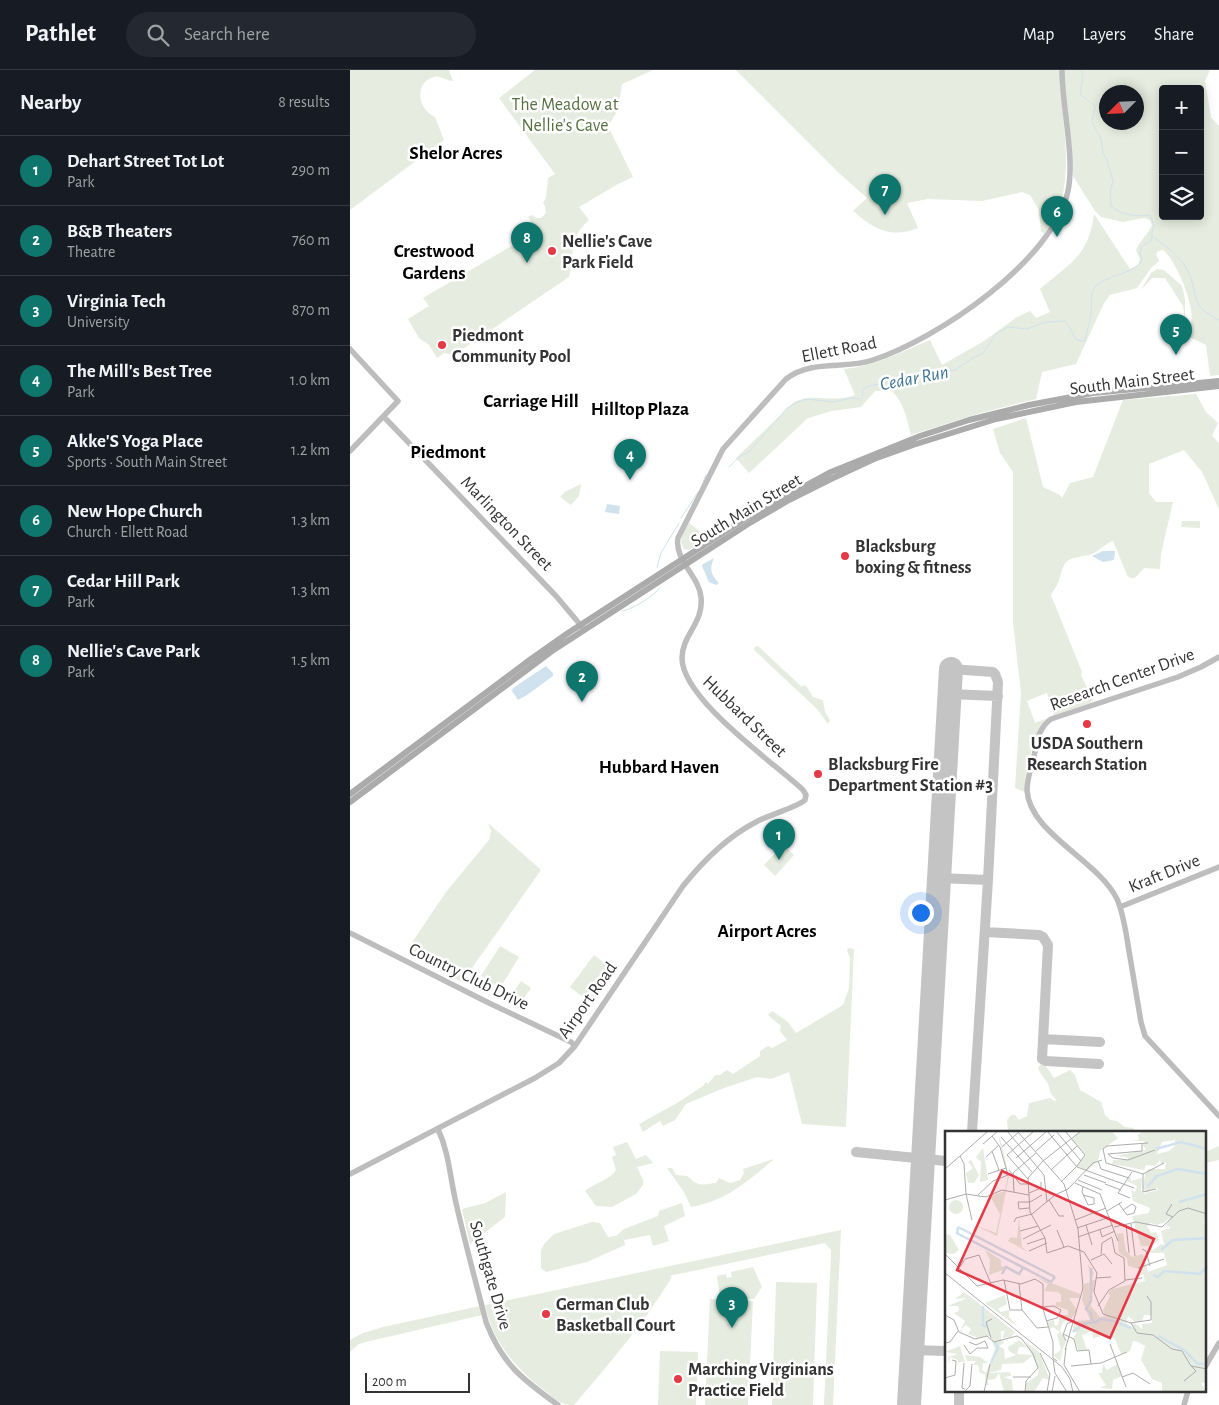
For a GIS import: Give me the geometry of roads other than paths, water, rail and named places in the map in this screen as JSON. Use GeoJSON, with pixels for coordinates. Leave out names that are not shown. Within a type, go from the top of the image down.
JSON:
{"type":"FeatureCollection","features":[{"type":"Feature","properties":{"kind":"main road","name":"South Main Street"},"geometry":{"type":"LineString","coordinates":[[350,794],[531,659],[684,562],[766,513],[831,479],[874,459],[995,416],[1051,400],[1093,393],[1219,381]]}},
{"type":"Feature","properties":{"kind":"main road","name":"South Main Street"},"geometry":{"type":"LineString","coordinates":[[995,416],[1076,402],[1219,386]]}},
{"type":"Feature","properties":{"kind":"main road","name":"South Main Street"},"geometry":{"type":"LineString","coordinates":[[350,802],[583,627]]}},
{"type":"Feature","properties":{"kind":"street","name":"Ellett Road"},"geometry":{"type":"LineString","coordinates":[[684,562],[678,548],[678,538],[719,456],[733,437],[786,379],[808,368],[825,365],[851,365],[872,361],[895,352],[942,327],[1003,283],[1038,246],[1055,222],[1068,191],[1070,160],[1063,102],[1062,70]]}},
{"type":"Feature","properties":{"kind":"street"},"geometry":{"type":"LineString","coordinates":[[350,349],[398,401],[350,451]]}},
{"type":"Feature","properties":{"kind":"street","name":"Marlington Street"},"geometry":{"type":"LineString","coordinates":[[384,417],[556,596],[583,627]]}},
{"type":"Feature","properties":{"kind":"street","name":"Hubbard Street"},"geometry":{"type":"LineString","coordinates":[[684,562],[699,587],[702,603],[697,622],[683,648],[682,666],[688,680],[728,725],[752,748],[798,785],[805,792],[806,797]]}},
{"type":"Feature","properties":{"kind":"street","name":"Research Center Drive"},"geometry":{"type":"LineString","coordinates":[[1219,657],[1202,668],[1055,718],[1044,725],[1027,785],[1028,796],[1039,818],[1104,880],[1120,906],[1125,924],[1140,1022],[1145,1036],[1219,1116]]}},
{"type":"Feature","properties":{"kind":"street","name":"Airport Road"},"geometry":{"type":"LineString","coordinates":[[350,1174],[550,1070],[575,1046],[683,886],[697,870],[723,844],[743,829],[767,816],[803,803],[806,797]]}},
{"type":"Feature","properties":{"kind":"street","name":"Kraft Drive"},"geometry":{"type":"LineString","coordinates":[[1120,906],[1219,867]]}},
{"type":"Feature","properties":{"kind":"street","name":"Country Club Drive"},"geometry":{"type":"LineString","coordinates":[[350,932],[489,1003],[571,1042],[575,1046]]}},
{"type":"Feature","properties":{"kind":"street","name":"Southgate Drive"},"geometry":{"type":"LineString","coordinates":[[438,1129],[447,1151],[461,1224],[484,1315],[492,1336],[503,1357],[515,1372],[558,1405]]}},
{"type":"Feature","properties":{"kind":"street"},"geometry":{"type":"LineString","coordinates":[[1206,1365],[1219,1343]]}},
{"type":"Feature","properties":{"kind":"street"},"geometry":{"type":"LineString","coordinates":[[1184,1405],[1188,1392]]}},
{"type":"Feature","properties":{"kind":"water"},"geometry":{"type":"Polygon","coordinates":[[[607,504],[620,506],[619,514],[605,512],[607,504]]]}},
{"type":"Feature","properties":{"kind":"water"},"geometry":{"type":"Polygon","coordinates":[[[1103,551],[1115,551],[1114,560],[1103,562],[1092,556],[1103,551]]]}},
{"type":"Feature","properties":{"kind":"water"},"geometry":{"type":"Polygon","coordinates":[[[714,558],[711,569],[719,583],[716,585],[709,582],[702,566],[714,558]]]}},
{"type":"Feature","properties":{"kind":"water"},"geometry":{"type":"Polygon","coordinates":[[[546,666],[553,673],[553,676],[518,700],[512,691],[513,688],[546,666]]]}},
{"type":"Feature","properties":{"kind":"waterway","name":"Cedar Run"},"geometry":{"type":"LineString","coordinates":[[729,467],[739,457],[750,451],[787,408],[798,402],[807,399],[833,402],[851,398],[860,399],[863,396],[862,390],[868,386],[885,383],[901,384],[909,378],[955,370],[983,353],[996,334],[1008,327],[1027,329],[1046,322],[1065,321],[1076,340],[1085,340],[1091,315],[1094,289],[1101,282],[1128,271],[1139,264],[1142,259],[1140,254],[1141,247],[1152,240],[1154,226],[1151,217],[1148,215],[1128,215],[1111,206],[1110,193],[1113,181],[1103,153],[1101,139],[1092,122],[1095,106],[1081,95],[1082,70]]}},
{"type":"Feature","properties":{"kind":"waterway","name":"Cedar Run"},"geometry":{"type":"LineString","coordinates":[[1153,237],[1171,250],[1182,262],[1190,275],[1198,302],[1208,314],[1219,320]]}},
{"type":"Feature","properties":{"kind":"waterway","name":"Cedar Run"},"geometry":{"type":"LineString","coordinates":[[703,482],[706,475]]}},
{"type":"Feature","properties":{"kind":"waterway","name":"Cedar Run"},"geometry":{"type":"LineString","coordinates":[[681,518],[698,492]]}},
{"type":"Feature","properties":{"kind":"waterway","name":"Cedar Run"},"geometry":{"type":"LineString","coordinates":[[657,567],[661,553],[679,523]]}},
{"type":"Feature","properties":{"kind":"waterway","name":"Cedar Run"},"geometry":{"type":"LineString","coordinates":[[622,611],[642,602],[660,588]]}},
{"type":"Feature","properties":{"kind":"place","name":"Cedar Hill Park"},"geometry":{"type":"Point","coordinates":[885,215]}},
{"type":"Feature","properties":{"kind":"place","name":"New Hope Church"},"geometry":{"type":"Point","coordinates":[1057,237]}},
{"type":"Feature","properties":{"kind":"place","name":"Nellie's Cave Park Field"},"geometry":{"type":"Point","coordinates":[552,251]}},
{"type":"Feature","properties":{"kind":"place","name":"Nellie's Cave Park"},"geometry":{"type":"Point","coordinates":[527,263]}},
{"type":"Feature","properties":{"kind":"place","name":"Piedmont Community Pool"},"geometry":{"type":"Point","coordinates":[442,345]}},
{"type":"Feature","properties":{"kind":"place","name":"Akke'S Yoga Place"},"geometry":{"type":"Point","coordinates":[1176,355]}},
{"type":"Feature","properties":{"kind":"place","name":"The Mill's Best Tree"},"geometry":{"type":"Point","coordinates":[630,480]}},
{"type":"Feature","properties":{"kind":"place","name":"Blacksburg boxing & fitness"},"geometry":{"type":"Point","coordinates":[845,556]}},
{"type":"Feature","properties":{"kind":"place","name":"B&B Theaters"},"geometry":{"type":"Point","coordinates":[582,702]}},
{"type":"Feature","properties":{"kind":"place","name":"USDA Southern Research Station"},"geometry":{"type":"Point","coordinates":[1087,724]}},
{"type":"Feature","properties":{"kind":"place","name":"Blacksburg Fire Department Station #3"},"geometry":{"type":"Point","coordinates":[818,774]}},
{"type":"Feature","properties":{"kind":"place","name":"Dehart Street Tot Lot"},"geometry":{"type":"Point","coordinates":[779,860]}},
{"type":"Feature","properties":{"kind":"place","name":"German Club Basketball Court"},"geometry":{"type":"Point","coordinates":[546,1314]}},
{"type":"Feature","properties":{"kind":"place","name":"Virginia Tech"},"geometry":{"type":"Point","coordinates":[732,1328]}},
{"type":"Feature","properties":{"kind":"place","name":"Marching Virginians Practice Field"},"geometry":{"type":"Point","coordinates":[678,1379]}},
{"type":"Feature","properties":{"kind":"district","name":"Shelor Acres"},"geometry":{"type":"Point","coordinates":[456,152]}},
{"type":"Feature","properties":{"kind":"district","name":"Crestwood Gardens"},"geometry":{"type":"Point","coordinates":[434,261]}},
{"type":"Feature","properties":{"kind":"district","name":"Carriage Hill"},"geometry":{"type":"Point","coordinates":[531,400]}},
{"type":"Feature","properties":{"kind":"district","name":"Hilltop Plaza"},"geometry":{"type":"Point","coordinates":[640,408]}},
{"type":"Feature","properties":{"kind":"district","name":"Piedmont"},"geometry":{"type":"Point","coordinates":[448,451]}},
{"type":"Feature","properties":{"kind":"district","name":"Hubbard Haven"},"geometry":{"type":"Point","coordinates":[659,766]}},
{"type":"Feature","properties":{"kind":"district","name":"Airport Acres"},"geometry":{"type":"Point","coordinates":[767,930]}},
{"type":"Feature","properties":{"kind":"park label","name":"The Meadow at Nellie's Cave"},"geometry":{"type":"Point","coordinates":[565,114]}}]}
